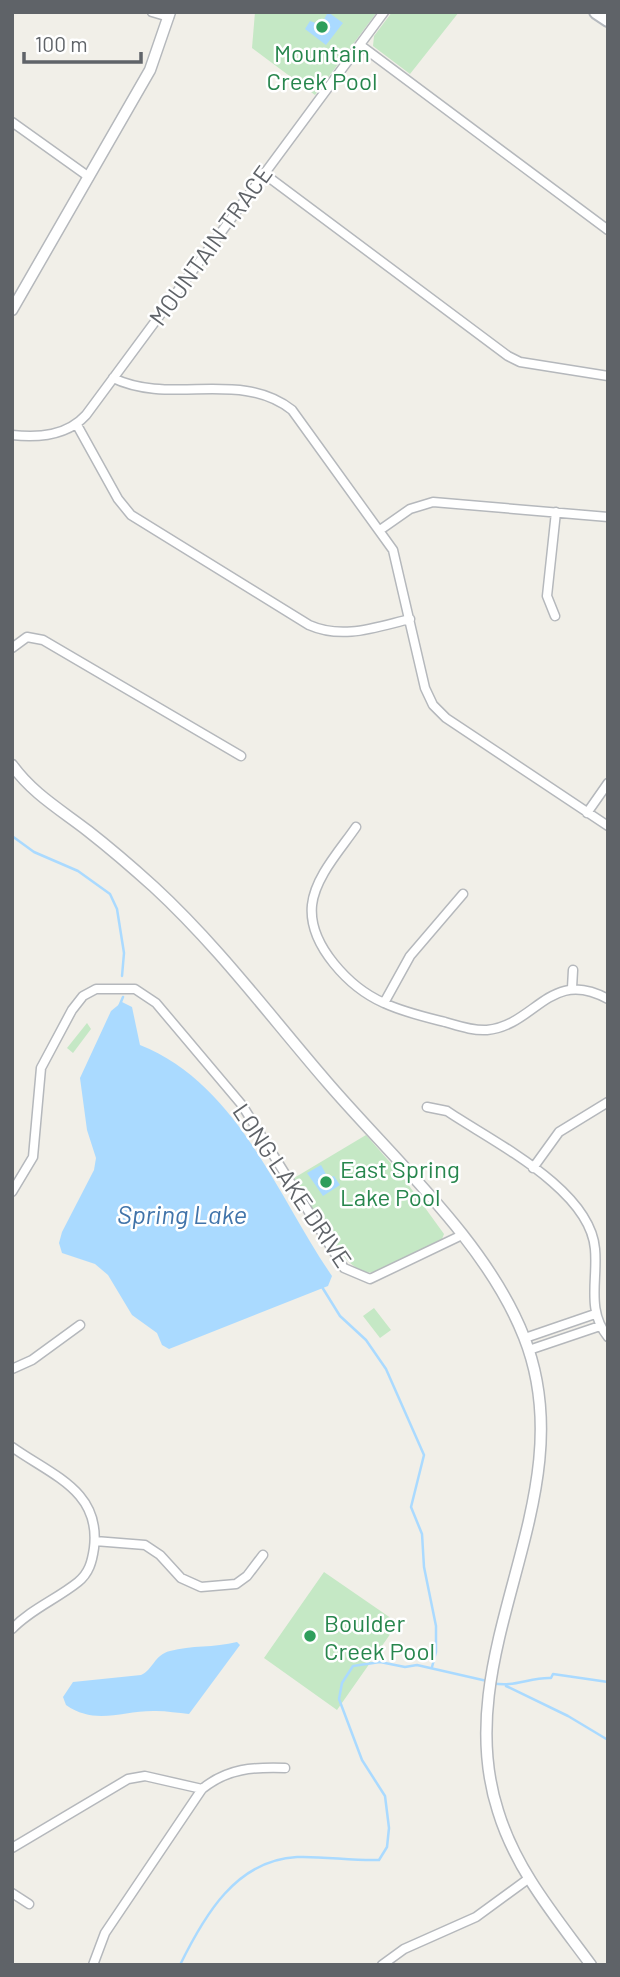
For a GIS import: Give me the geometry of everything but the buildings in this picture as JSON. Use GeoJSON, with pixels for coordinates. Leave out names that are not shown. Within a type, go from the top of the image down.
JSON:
{"type":"FeatureCollection","features":[{"type":"Feature","properties":{"kind":"main road"},"geometry":{"type":"LineString","coordinates":[[596,12],[608,20]]}},
{"type":"Feature","properties":{"kind":"street"},"geometry":{"type":"LineString","coordinates":[[12,310],[150,70],[170,15],[152,12]]}},
{"type":"Feature","properties":{"kind":"street","name":"MOUNTAIN TRACE"},"geometry":{"type":"LineString","coordinates":[[77,425],[384,12]]}},
{"type":"Feature","properties":{"kind":"street"},"geometry":{"type":"LineString","coordinates":[[360,45],[608,230]]}},
{"type":"Feature","properties":{"kind":"street"},"geometry":{"type":"LineString","coordinates":[[12,122],[89,177]]}},
{"type":"Feature","properties":{"kind":"street"},"geometry":{"type":"LineString","coordinates":[[263,173],[508,356],[520,362],[608,376]]}},
{"type":"Feature","properties":{"kind":"street"},"geometry":{"type":"LineString","coordinates":[[113,378],[133,387],[162,391],[256,391],[281,402],[302,421],[380,530],[397,562],[425,688],[433,705],[446,718],[608,826]]}},
{"type":"Feature","properties":{"kind":"street"},"geometry":{"type":"LineString","coordinates":[[12,435],[50,435],[77,425],[118,499],[131,516],[309,625],[322,631],[346,633],[410,619]]}},
{"type":"Feature","properties":{"kind":"street"},"geometry":{"type":"LineString","coordinates":[[380,530],[410,509],[433,502],[608,517]]}},
{"type":"Feature","properties":{"kind":"street"},"geometry":{"type":"LineString","coordinates":[[555,616],[547,596],[556,512]]}},
{"type":"Feature","properties":{"kind":"street"},"geometry":{"type":"LineString","coordinates":[[27,626],[27,637]]}},
{"type":"Feature","properties":{"kind":"street"},"geometry":{"type":"LineString","coordinates":[[12,648],[27,637],[43,640],[241,756]]}},
{"type":"Feature","properties":{"kind":"street"},"geometry":{"type":"LineString","coordinates":[[12,765],[36,793],[119,856],[188,919],[462,1235],[496,1281],[525,1338],[542,1420],[541,1469],[532,1516],[489,1681],[485,1724],[486,1761],[498,1811],[528,1879],[591,1965]]}},
{"type":"Feature","properties":{"kind":"street"},"geometry":{"type":"LineString","coordinates":[[587,813],[608,783]]}},
{"type":"Feature","properties":{"kind":"street"},"geometry":{"type":"LineString","coordinates":[[356,827],[318,886],[312,902],[313,927],[321,943],[344,973],[384,1003],[471,1029],[491,1030],[514,1021],[551,995],[572,988],[608,999]]}},
{"type":"Feature","properties":{"kind":"street"},"geometry":{"type":"LineString","coordinates":[[384,1003],[410,956],[463,894]]}},
{"type":"Feature","properties":{"kind":"street"},"geometry":{"type":"LineString","coordinates":[[572,988],[573,970]]}},
{"type":"Feature","properties":{"kind":"street","name":"LONG LAKE DRIVE"},"geometry":{"type":"LineString","coordinates":[[12,1192],[33,1157],[41,1068],[72,1010],[83,996],[96,989],[135,989],[156,1003],[251,1118],[344,1268],[370,1279],[462,1235]]}},
{"type":"Feature","properties":{"kind":"street"},"geometry":{"type":"LineString","coordinates":[[533,1168],[559,1132],[608,1102]]}},
{"type":"Feature","properties":{"kind":"street"},"geometry":{"type":"LineString","coordinates":[[428,1107],[447,1111],[533,1168],[562,1189],[587,1219],[596,1250],[596,1314],[608,1337]]}},
{"type":"Feature","properties":{"kind":"street"},"geometry":{"type":"LineString","coordinates":[[525,1338],[596,1314]]}},
{"type":"Feature","properties":{"kind":"street"},"geometry":{"type":"LineString","coordinates":[[12,1369],[32,1360],[80,1325]]}},
{"type":"Feature","properties":{"kind":"street"},"geometry":{"type":"LineString","coordinates":[[529,1350],[600,1326]]}},
{"type":"Feature","properties":{"kind":"street"},"geometry":{"type":"LineString","coordinates":[[12,1447],[85,1499],[94,1518],[95,1541],[92,1560],[83,1577],[12,1629]]}},
{"type":"Feature","properties":{"kind":"street"},"geometry":{"type":"LineString","coordinates":[[95,1541],[145,1545],[160,1555],[181,1578],[201,1587],[236,1584],[247,1576],[263,1555]]}},
{"type":"Feature","properties":{"kind":"street"},"geometry":{"type":"LineString","coordinates":[[93,1965],[105,1933],[202,1789],[216,1778],[240,1769],[285,1768]]}},
{"type":"Feature","properties":{"kind":"street"},"geometry":{"type":"LineString","coordinates":[[12,1848],[128,1779],[145,1776],[202,1789]]}},
{"type":"Feature","properties":{"kind":"street"},"geometry":{"type":"LineString","coordinates":[[382,1965],[404,1949],[477,1917],[528,1879]]}},
{"type":"Feature","properties":{"kind":"street"},"geometry":{"type":"LineString","coordinates":[[12,1893],[29,1904]]}},
{"type":"Feature","properties":{"kind":"green space"},"geometry":{"type":"Polygon","coordinates":[[[255,12],[377,12],[315,95],[252,48],[255,12]]]}},
{"type":"Feature","properties":{"kind":"green space"},"geometry":{"type":"Polygon","coordinates":[[[392,12],[459,12],[410,74],[373,46],[374,36],[392,12]]]}},
{"type":"Feature","properties":{"kind":"green space"},"geometry":{"type":"Polygon","coordinates":[[[87,1023],[91,1029],[73,1053],[67,1048],[87,1023]]]}},
{"type":"Feature","properties":{"kind":"green space"},"geometry":{"type":"Polygon","coordinates":[[[366,1135],[402,1176],[444,1234],[442,1239],[374,1272],[363,1271],[351,1264],[339,1251],[294,1178],[366,1135]]]}},
{"type":"Feature","properties":{"kind":"green space"},"geometry":{"type":"Polygon","coordinates":[[[374,1308],[391,1330],[380,1338],[363,1316],[374,1308]]]}},
{"type":"Feature","properties":{"kind":"green space"},"geometry":{"type":"Polygon","coordinates":[[[324,1572],[398,1623],[337,1710],[264,1658],[324,1572]]]}},
{"type":"Feature","properties":{"kind":"water","name":"Mountain Creek Pool"},"geometry":{"type":"Polygon","coordinates":[[[328,12],[343,23],[326,45],[305,29],[310,21],[321,25],[328,12]]]}},
{"type":"Feature","properties":{"kind":"water","name":"Spring Lake"},"geometry":{"type":"Polygon","coordinates":[[[122,1002],[132,1007],[140,1045],[174,1063],[204,1086],[252,1145],[332,1276],[328,1286],[169,1349],[162,1345],[157,1333],[132,1315],[108,1275],[95,1264],[62,1253],[59,1243],[62,1232],[94,1170],[96,1158],[87,1130],[80,1078],[111,1011],[122,1002]]]}},
{"type":"Feature","properties":{"kind":"water","name":"East Spring Lake Pool"},"geometry":{"type":"Polygon","coordinates":[[[321,1165],[328,1178],[334,1176],[340,1185],[323,1196],[307,1173],[321,1165]]]}},
{"type":"Feature","properties":{"kind":"water"},"geometry":{"type":"Polygon","coordinates":[[[237,1642],[240,1645],[189,1714],[144,1711],[110,1716],[88,1715],[66,1705],[63,1697],[73,1682],[141,1675],[160,1656],[170,1651],[237,1642]]]}},
{"type":"Feature","properties":{"kind":"waterway"},"geometry":{"type":"LineString","coordinates":[[12,836],[34,852],[78,871],[110,894],[117,909],[124,953],[122,976]]}},
{"type":"Feature","properties":{"kind":"waterway"},"geometry":{"type":"LineString","coordinates":[[118,1009],[123,997]]}},
{"type":"Feature","properties":{"kind":"waterway"},"geometry":{"type":"LineString","coordinates":[[322,1287],[340,1316],[366,1340],[386,1369],[424,1455],[411,1507],[422,1534],[424,1567],[436,1626],[436,1652],[432,1667]]}},
{"type":"Feature","properties":{"kind":"waterway"},"geometry":{"type":"LineString","coordinates":[[180,1965],[211,1910],[225,1894],[256,1868],[275,1860],[297,1857],[379,1860],[387,1847],[389,1828],[385,1796],[362,1760],[339,1699],[342,1683],[353,1666],[380,1662],[405,1667],[417,1665],[487,1681]]}},
{"type":"Feature","properties":{"kind":"waterway"},"geometry":{"type":"LineString","coordinates":[[493,1683],[507,1684],[551,1678],[553,1674],[608,1682]]}},
{"type":"Feature","properties":{"kind":"waterway"},"geometry":{"type":"LineString","coordinates":[[506,1686],[568,1716],[608,1740]]}},
{"type":"Feature","properties":{"kind":"place","name":"Mountain Creek Pool"},"geometry":{"type":"Point","coordinates":[322,27]}},
{"type":"Feature","properties":{"kind":"place","name":"East Spring Lake Pool"},"geometry":{"type":"Point","coordinates":[326,1182]}},
{"type":"Feature","properties":{"kind":"place","name":"Boulder Creek Pool"},"geometry":{"type":"Point","coordinates":[310,1636]}}]}
